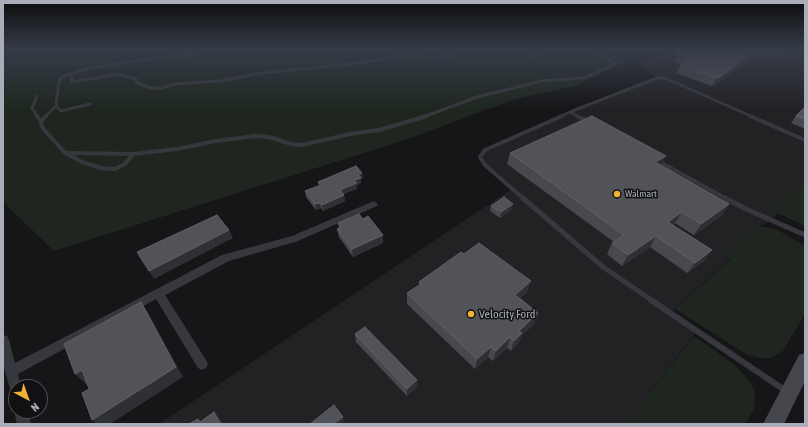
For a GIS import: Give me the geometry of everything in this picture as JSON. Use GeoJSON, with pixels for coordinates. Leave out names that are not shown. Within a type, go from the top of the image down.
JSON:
{"type":"FeatureCollection","features":[{"type":"Feature","properties":{"kind":"main road"},"geometry":{"type":"LineString","coordinates":[[774,424],[805,361]]}},
{"type":"Feature","properties":{"kind":"street"},"geometry":{"type":"LineString","coordinates":[[11,371],[212,264],[226,258],[295,239],[374,204]]}},
{"type":"Feature","properties":{"kind":"street"},"geometry":{"type":"LineString","coordinates":[[158,293],[202,364]]}},
{"type":"Feature","properties":{"kind":"street"},"geometry":{"type":"LineString","coordinates":[[3,340],[13,379]]}},
{"type":"Feature","properties":{"kind":"lane"},"geometry":{"type":"LineString","coordinates":[[41,121],[56,106],[59,81],[62,77],[84,70]]}},
{"type":"Feature","properties":{"kind":"lane"},"geometry":{"type":"LineString","coordinates":[[70,74],[72,78],[71,82],[118,74],[136,80],[136,83],[151,88],[162,88],[174,84],[219,81],[263,73],[292,70]]}},
{"type":"Feature","properties":{"kind":"lane"},"geometry":{"type":"LineString","coordinates":[[64,152],[72,154],[133,154],[177,149],[216,141],[255,136],[270,137],[292,144],[302,144],[350,134],[379,130],[436,113],[477,96],[518,88],[542,81],[584,78],[603,70]]}},
{"type":"Feature","properties":{"kind":"lane"},"geometry":{"type":"LineString","coordinates":[[790,394],[603,267],[485,166],[480,157],[485,150],[570,112],[657,78],[665,78],[805,140]]}},
{"type":"Feature","properties":{"kind":"lane"},"geometry":{"type":"LineString","coordinates":[[37,96],[32,108],[41,121],[44,131],[64,152],[92,165],[102,168],[115,169],[125,164],[133,154]]}},
{"type":"Feature","properties":{"kind":"lane"},"geometry":{"type":"LineString","coordinates":[[56,106],[61,111],[90,104]]}},
{"type":"Feature","properties":{"kind":"lane"},"geometry":{"type":"LineString","coordinates":[[570,112],[595,126]]}},
{"type":"Feature","properties":{"kind":"lane"},"geometry":{"type":"LineString","coordinates":[[651,157],[746,209],[805,235]]}},
{"type":"Feature","properties":{"kind":"shaded area"},"geometry":{"type":"Polygon","coordinates":[[[3,70],[610,70],[575,86],[515,99],[408,139],[54,251],[3,202],[3,70]]]}},
{"type":"Feature","properties":{"kind":"shaded area"},"geometry":{"type":"Polygon","coordinates":[[[645,70],[805,70],[805,167],[803,169],[805,170],[805,183],[773,205],[774,209],[778,213],[772,221],[759,226],[724,253],[731,258],[670,313],[697,331],[625,424],[159,424],[512,189],[485,165],[480,157],[485,150],[570,112],[656,77],[645,70]]]}},
{"type":"Feature","properties":{"kind":"shaded area"},"geometry":{"type":"Polygon","coordinates":[[[805,183],[805,226],[778,213],[774,209],[773,205],[805,183]]]}},
{"type":"Feature","properties":{"kind":"shaded area"},"geometry":{"type":"Polygon","coordinates":[[[759,226],[776,229],[805,246],[805,314],[783,351],[772,358],[760,358],[746,354],[675,309],[731,259],[723,254],[759,226]]]}},
{"type":"Feature","properties":{"kind":"shaded area"},"geometry":{"type":"Polygon","coordinates":[[[694,336],[735,365],[754,389],[755,399],[753,411],[745,424],[625,424],[694,336]]]}},
{"type":"Feature","properties":{"kind":"building"},"geometry":{"type":"Polygon","coordinates":[[[692,70],[729,70],[720,77],[716,78],[692,70]]]}},
{"type":"Feature","properties":{"kind":"building"},"geometry":{"type":"Polygon","coordinates":[[[805,107],[805,119],[796,116],[805,107]]]}},
{"type":"Feature","properties":{"kind":"building","name":"Walmart"},"geometry":{"type":"Polygon","coordinates":[[[592,116],[666,156],[655,162],[729,204],[701,224],[682,212],[668,222],[712,250],[695,263],[656,236],[628,255],[612,243],[624,235],[510,153],[592,116]]]}},
{"type":"Feature","properties":{"kind":"building"},"geometry":{"type":"Polygon","coordinates":[[[356,166],[362,173],[358,174],[361,178],[354,180],[357,183],[340,190],[344,195],[322,205],[320,203],[315,204],[305,191],[321,185],[318,182],[356,166]]]}},
{"type":"Feature","properties":{"kind":"building"},"geometry":{"type":"Polygon","coordinates":[[[504,197],[513,204],[501,212],[491,206],[504,197]]]}},
{"type":"Feature","properties":{"kind":"building"},"geometry":{"type":"Polygon","coordinates":[[[359,214],[363,219],[368,216],[383,235],[352,249],[337,229],[341,227],[338,223],[359,214]]]}},
{"type":"Feature","properties":{"kind":"building"},"geometry":{"type":"Polygon","coordinates":[[[217,215],[229,230],[149,271],[137,252],[217,215]]]}},
{"type":"Feature","properties":{"kind":"building","name":"Velocity Ford"},"geometry":{"type":"Polygon","coordinates":[[[479,243],[531,281],[515,295],[538,313],[519,331],[522,333],[514,341],[510,337],[496,351],[491,347],[477,359],[407,293],[421,284],[419,282],[461,252],[464,254],[479,243]]]}},
{"type":"Feature","properties":{"kind":"building"},"geometry":{"type":"Polygon","coordinates":[[[141,302],[176,367],[92,420],[82,393],[89,389],[82,370],[75,374],[64,344],[141,302]]]}},
{"type":"Feature","properties":{"kind":"building"},"geometry":{"type":"Polygon","coordinates":[[[365,327],[417,380],[407,389],[355,334],[365,327]]]}},
{"type":"Feature","properties":{"kind":"building"},"geometry":{"type":"Polygon","coordinates":[[[334,405],[343,417],[333,424],[310,424],[334,405]]]}},
{"type":"Feature","properties":{"kind":"building"},"geometry":{"type":"Polygon","coordinates":[[[214,412],[221,424],[189,424],[198,419],[200,422],[214,412]]]}},
{"type":"Feature","properties":{"kind":"place","name":"Walmart"},"geometry":{"type":"Point","coordinates":[617,194]}},
{"type":"Feature","properties":{"kind":"place","name":"Velocity Ford"},"geometry":{"type":"Point","coordinates":[471,314]}}]}
